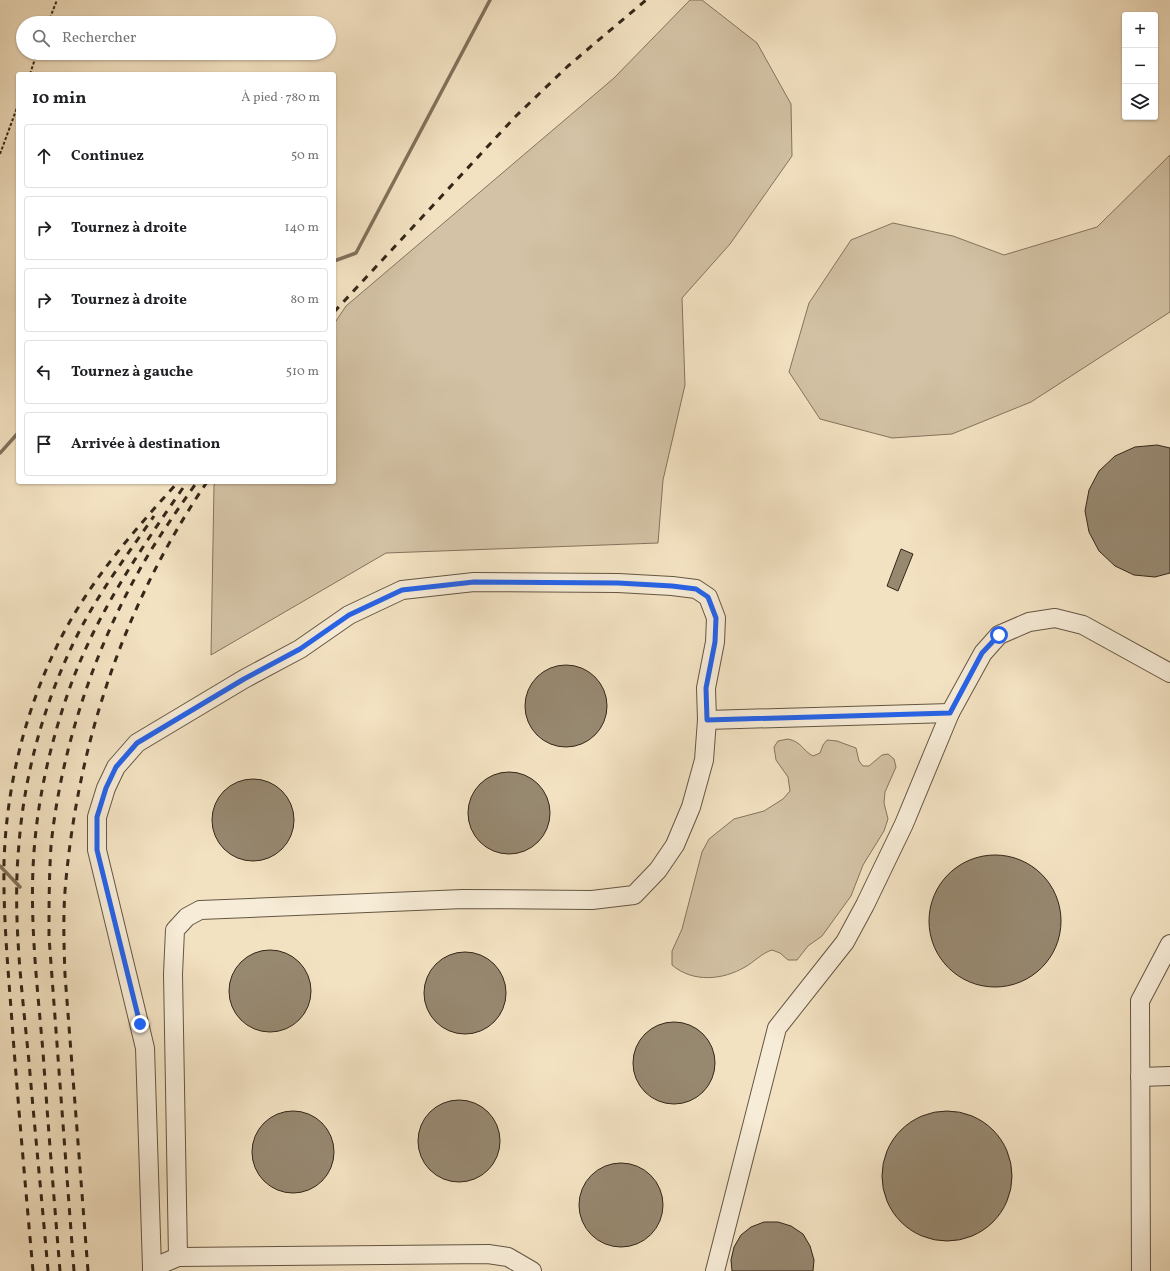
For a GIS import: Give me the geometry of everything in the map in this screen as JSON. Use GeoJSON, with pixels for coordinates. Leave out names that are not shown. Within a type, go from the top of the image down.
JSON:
{"type":"FeatureCollection","features":[{"type":"Feature","properties":{"kind":"lane"},"geometry":{"type":"LineString","coordinates":[[178,1257],[173,974],[175,930],[187,917],[200,910],[463,899],[592,900],[634,895],[658,870],[675,845],[691,807],[704,760],[707,720],[706,688],[715,642],[716,618],[708,597],[696,589],[618,583],[474,582],[402,590],[349,615],[300,649],[244,679],[137,743],[116,767],[106,788],[97,817],[97,850],[145,1048],[152,1270],[178,1257],[488,1254],[508,1257],[532,1271]]}},
{"type":"Feature","properties":{"kind":"lane"},"geometry":{"type":"LineString","coordinates":[[715,1271],[777,1028],[845,942],[865,905],[904,824],[950,713],[982,653],[999,635],[1029,622],[1055,618],[1083,625],[1170,673]]}},
{"type":"Feature","properties":{"kind":"lane"},"geometry":{"type":"LineString","coordinates":[[707,720],[950,713]]}},
{"type":"Feature","properties":{"kind":"lane"},"geometry":{"type":"LineString","coordinates":[[1141,1271],[1140,1001],[1170,944]]}},
{"type":"Feature","properties":{"kind":"lane"},"geometry":{"type":"LineString","coordinates":[[1140,1077],[1170,1076]]}},
{"type":"Feature","properties":{"kind":"path"},"geometry":{"type":"LineString","coordinates":[[51,16],[57,0]]}},
{"type":"Feature","properties":{"kind":"path"},"geometry":{"type":"LineString","coordinates":[[31,72],[35,60]]}},
{"type":"Feature","properties":{"kind":"path"},"geometry":{"type":"LineString","coordinates":[[0,154],[16,110]]}},
{"type":"Feature","properties":{"kind":"shaded area"},"geometry":{"type":"Polygon","coordinates":[[[690,0],[702,0],[757,43],[791,104],[792,156],[730,244],[682,298],[685,385],[663,480],[658,543],[386,553],[211,655],[214,485],[336,484],[336,321],[346,306],[614,78],[690,0]]]}},
{"type":"Feature","properties":{"kind":"shaded area"},"geometry":{"type":"Polygon","coordinates":[[[1170,155],[1170,312],[1031,402],[952,434],[892,438],[820,419],[789,372],[809,303],[851,240],[893,223],[953,236],[1004,255],[1097,227],[1170,155]]]}},
{"type":"Feature","properties":{"kind":"shaded area"},"geometry":{"type":"Polygon","coordinates":[[[788,739],[799,744],[813,756],[820,753],[827,740],[837,741],[856,748],[859,761],[863,766],[869,766],[882,755],[888,754],[894,759],[896,767],[885,792],[884,803],[888,819],[884,831],[863,865],[851,896],[822,936],[808,946],[797,960],[788,960],[780,953],[772,950],[745,967],[727,975],[708,978],[689,975],[672,965],[672,951],[682,929],[702,852],[709,839],[734,819],[764,811],[783,799],[790,791],[788,777],[776,760],[774,747],[778,741],[788,739]]]}},
{"type":"Feature","properties":{"kind":"building"},"geometry":{"type":"Polygon","coordinates":[[[1157,445],[1170,448],[1170,573],[1155,577],[1134,575],[1115,566],[1099,551],[1089,532],[1085,511],[1089,490],[1099,471],[1115,456],[1135,447],[1157,445]]]}},
{"type":"Feature","properties":{"kind":"building"},"geometry":{"type":"Polygon","coordinates":[[[901,549],[913,554],[898,591],[887,586],[901,549]]]}},
{"type":"Feature","properties":{"kind":"building"},"geometry":{"type":"Polygon","coordinates":[[[566,665],[582,668],[595,677],[604,690],[607,706],[604,722],[595,735],[582,744],[566,747],[550,744],[537,735],[528,722],[525,706],[528,690],[537,677],[550,668],[566,665]]]}},
{"type":"Feature","properties":{"kind":"building"},"geometry":{"type":"Polygon","coordinates":[[[501,772],[517,772],[532,779],[543,790],[550,805],[550,821],[547,829],[538,842],[525,851],[517,854],[501,854],[486,847],[475,836],[468,821],[468,805],[475,790],[486,779],[501,772]]]}},
{"type":"Feature","properties":{"kind":"building"},"geometry":{"type":"Polygon","coordinates":[[[245,779],[261,779],[276,786],[287,797],[294,812],[294,828],[291,836],[282,849],[269,858],[261,861],[245,861],[230,854],[219,843],[212,828],[212,812],[219,797],[230,786],[245,779]]]}},
{"type":"Feature","properties":{"kind":"building"},"geometry":{"type":"Polygon","coordinates":[[[995,855],[1020,860],[1037,870],[1046,879],[1056,896],[1061,921],[1056,946],[1046,963],[1037,972],[1020,982],[995,987],[970,982],[953,972],[944,963],[934,946],[929,921],[934,896],[944,879],[953,870],[970,860],[995,855]]]}},
{"type":"Feature","properties":{"kind":"building"},"geometry":{"type":"Polygon","coordinates":[[[270,950],[286,953],[299,962],[308,975],[311,991],[308,1007],[299,1020],[286,1029],[270,1032],[254,1029],[241,1020],[232,1007],[229,991],[232,975],[241,962],[254,953],[270,950]]]}},
{"type":"Feature","properties":{"kind":"building"},"geometry":{"type":"Polygon","coordinates":[[[465,952],[481,955],[494,964],[503,977],[506,993],[503,1009],[494,1022],[481,1031],[465,1034],[449,1031],[436,1022],[427,1009],[424,993],[427,977],[436,964],[449,955],[465,952]]]}},
{"type":"Feature","properties":{"kind":"building"},"geometry":{"type":"Polygon","coordinates":[[[674,1022],[690,1025],[703,1034],[712,1047],[715,1063],[712,1079],[703,1092],[690,1101],[674,1104],[658,1101],[645,1092],[636,1079],[633,1063],[636,1047],[645,1034],[658,1025],[674,1022]]]}},
{"type":"Feature","properties":{"kind":"building"},"geometry":{"type":"Polygon","coordinates":[[[459,1100],[475,1103],[488,1112],[497,1125],[500,1141],[497,1157],[488,1170],[475,1179],[459,1182],[443,1179],[430,1170],[421,1157],[418,1141],[421,1125],[430,1112],[443,1103],[459,1100]]]}},
{"type":"Feature","properties":{"kind":"building"},"geometry":{"type":"Polygon","coordinates":[[[293,1111],[309,1114],[322,1123],[331,1136],[334,1152],[331,1168],[322,1181],[309,1190],[293,1193],[277,1190],[264,1181],[255,1168],[252,1152],[255,1136],[264,1123],[277,1114],[293,1111]]]}},
{"type":"Feature","properties":{"kind":"building"},"geometry":{"type":"Polygon","coordinates":[[[953,1111],[966,1113],[978,1118],[989,1125],[998,1134],[1010,1157],[1012,1176],[1010,1195],[1005,1207],[998,1218],[989,1227],[966,1239],[941,1241],[928,1239],[916,1234],[905,1227],[896,1218],[884,1195],[882,1170],[884,1157],[889,1145],[896,1134],[905,1125],[928,1113],[953,1111]]]}},
{"type":"Feature","properties":{"kind":"building"},"geometry":{"type":"Polygon","coordinates":[[[621,1163],[629,1164],[644,1170],[656,1182],[662,1197],[662,1213],[656,1228],[644,1240],[629,1246],[621,1247],[613,1246],[598,1240],[586,1228],[580,1213],[579,1205],[580,1197],[586,1182],[598,1170],[613,1164],[621,1163]]]}},
{"type":"Feature","properties":{"kind":"building"},"geometry":{"type":"Polygon","coordinates":[[[764,1222],[778,1222],[791,1226],[803,1234],[810,1246],[814,1260],[813,1271],[732,1271],[731,1260],[734,1247],[741,1235],[751,1227],[764,1222]]]}},
{"type":"Feature","properties":{"kind":"waterway"},"geometry":{"type":"LineString","coordinates":[[336,260],[356,253],[490,0]]}},
{"type":"Feature","properties":{"kind":"waterway"},"geometry":{"type":"LineString","coordinates":[[0,453],[16,435]]}},
{"type":"Feature","properties":{"kind":"waterway"},"geometry":{"type":"LineString","coordinates":[[0,866],[20,887]]}},
{"type":"Feature","properties":{"kind":"railway"},"geometry":{"type":"LineString","coordinates":[[336,310],[516,116],[568,66],[646,0]]}},
{"type":"Feature","properties":{"kind":"railway"},"geometry":{"type":"LineString","coordinates":[[33,1271],[15,1065],[4,906],[5,836],[13,780],[26,726],[35,699],[56,648],[68,625],[81,603],[111,560],[176,484]]}},
{"type":"Feature","properties":{"kind":"railway"},"geometry":{"type":"LineString","coordinates":[[60,1271],[34,946],[32,893],[33,866],[40,799],[54,738],[66,698],[96,626],[139,553],[186,484]]}},
{"type":"Feature","properties":{"kind":"railway"},"geometry":{"type":"LineString","coordinates":[[74,1271],[49,937],[50,858],[56,808],[73,730],[100,653],[116,616],[153,547],[196,484]]}},
{"type":"Feature","properties":{"kind":"railway"},"geometry":{"type":"LineString","coordinates":[[88,1271],[65,975],[64,902],[71,836],[93,729],[109,677],[129,626],[151,577],[206,484]]}},
{"type":"Feature","properties":{"kind":"railway"},"geometry":{"type":"LineString","coordinates":[[48,1271],[17,926],[17,871],[25,793],[36,743],[52,693],[72,646],[110,579],[154,516]]}},
{"type":"Feature","properties":{"kind":"route"},"geometry":{"type":"LineString","coordinates":[[140,1024],[106,894],[97,850],[97,817],[106,788],[116,767],[137,743],[244,679],[300,649],[349,615],[402,590],[474,582],[618,583],[696,589],[708,597],[716,618],[715,642],[706,688],[707,720],[950,713],[982,653],[999,635]]}}]}
